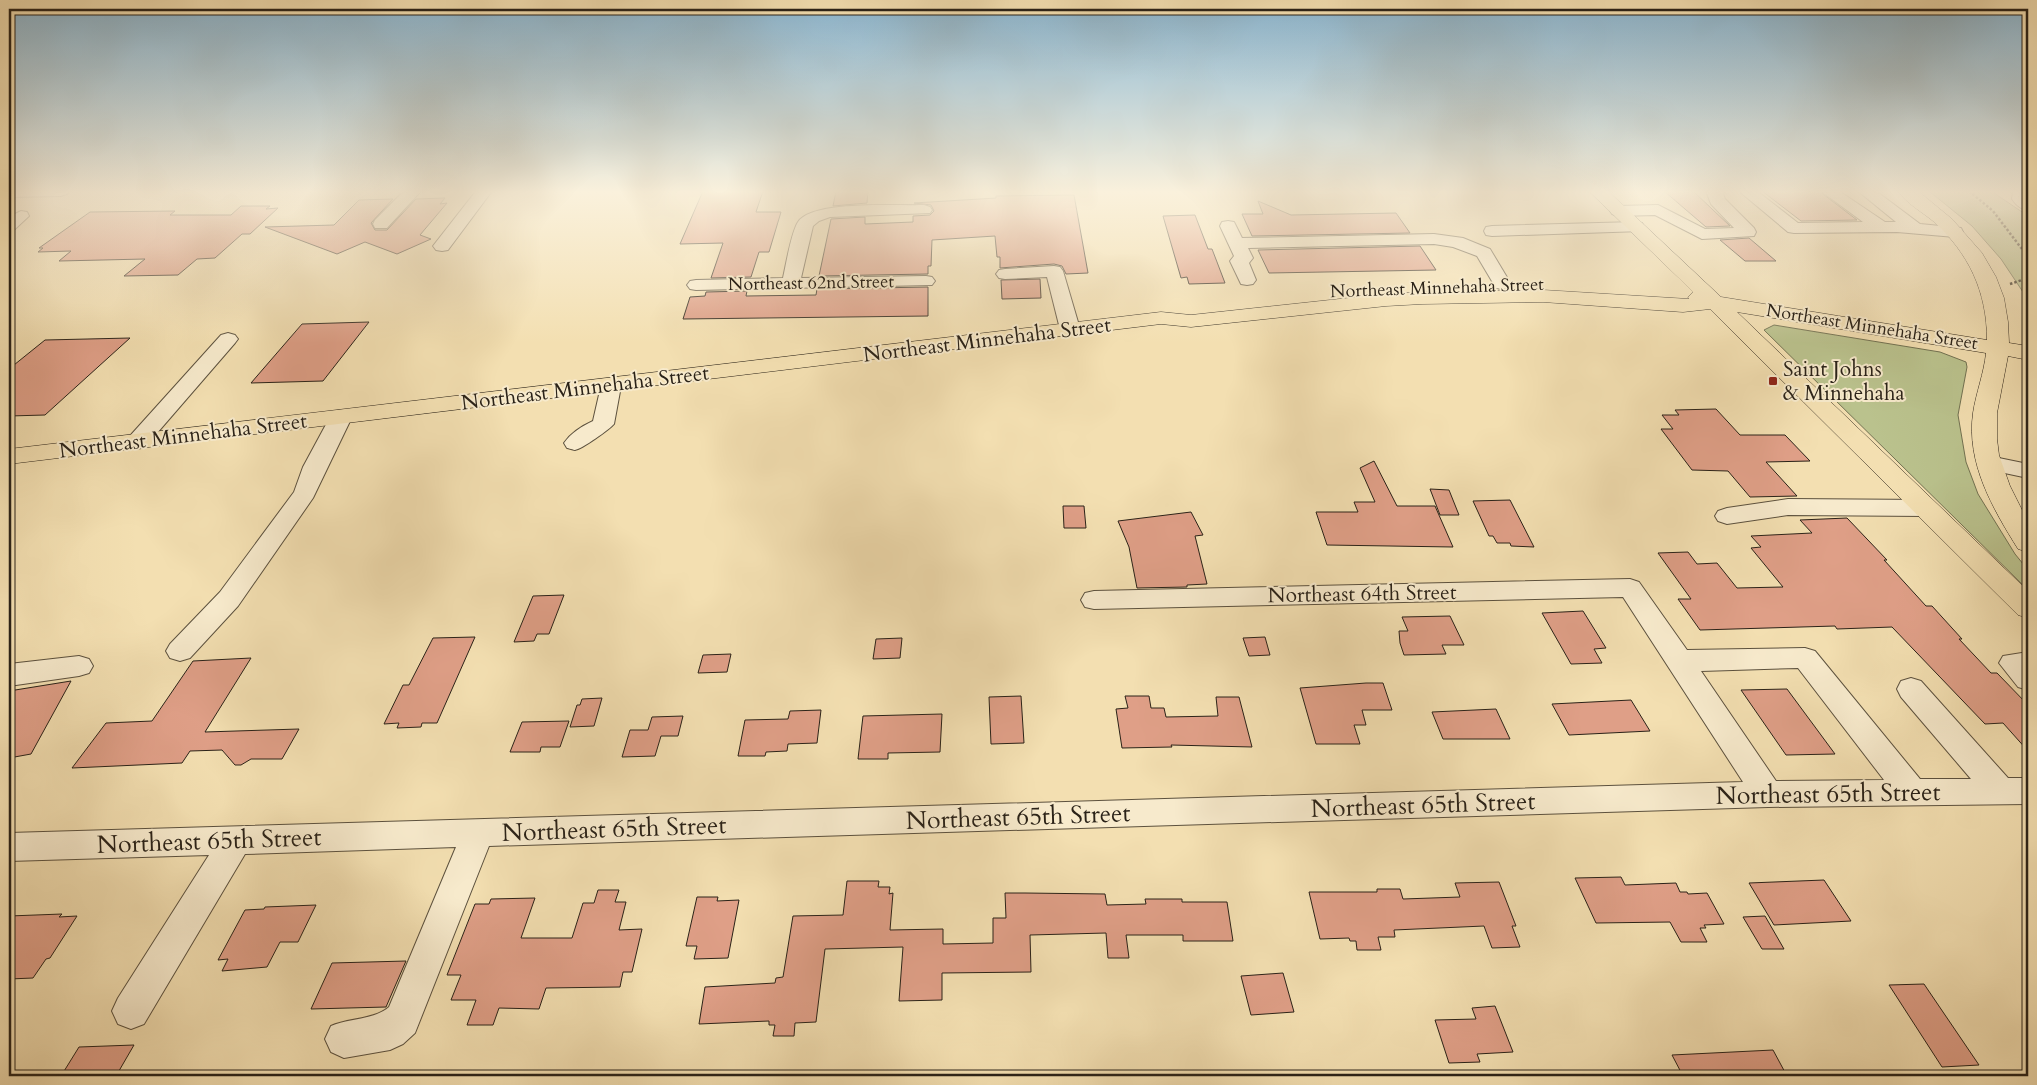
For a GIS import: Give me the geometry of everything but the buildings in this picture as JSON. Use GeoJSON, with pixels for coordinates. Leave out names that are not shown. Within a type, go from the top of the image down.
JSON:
{"type":"FeatureCollection","features":[{"type":"Feature","properties":{"kind":"main road"},"geometry":{"type":"LineString","coordinates":[[1651,242],[1715,302],[2028,608]]}},
{"type":"Feature","properties":{"kind":"main road"},"geometry":{"type":"LineString","coordinates":[[1962,242],[1982,268],[1993,289],[1998,318],[1998,348],[1984,422],[1989,463],[2005,502],[2028,543]]}},
{"type":"Feature","properties":{"kind":"main road","name":"Northeast Minnehaha Street"},"geometry":{"type":"LineString","coordinates":[[1161,318],[1180,308],[1267,297],[1366,288],[1502,284],[1671,290],[1715,302],[2028,353]]}},
{"type":"Feature","properties":{"kind":"main road","name":"Northeast Minnehaha Street"},"geometry":{"type":"LineString","coordinates":[[9,457],[611,386],[1161,318],[1191,321],[1386,300],[1422,298],[1543,296],[1683,306],[1715,302]]}},
{"type":"Feature","properties":{"kind":"street"},"geometry":{"type":"LineString","coordinates":[[442,246],[445,242]]}},
{"type":"Feature","properties":{"kind":"street"},"geometry":{"type":"LineString","coordinates":[[791,284],[801,242]]}},
{"type":"Feature","properties":{"kind":"street"},"geometry":{"type":"LineString","coordinates":[[1236,242],[1240,251],[1240,261],[1247,280]]}},
{"type":"Feature","properties":{"kind":"street"},"geometry":{"type":"LineString","coordinates":[[1240,251],[1391,242]]}},
{"type":"Feature","properties":{"kind":"street"},"geometry":{"type":"LineString","coordinates":[[1454,242],[1484,253],[1502,284]]}},
{"type":"Feature","properties":{"kind":"street"},"geometry":{"type":"LineString","coordinates":[[1005,274],[1054,271],[1070,329]]}},
{"type":"Feature","properties":{"kind":"street","name":"Northeast 62nd Street"},"geometry":{"type":"LineString","coordinates":[[696,285],[926,281]]}},
{"type":"Feature","properties":{"kind":"street"},"geometry":{"type":"LineString","coordinates":[[137,442],[228,339]]}},
{"type":"Feature","properties":{"kind":"street"},"geometry":{"type":"LineString","coordinates":[[575,443],[591,430],[603,424],[611,386]]}},
{"type":"Feature","properties":{"kind":"street"},"geometry":{"type":"LineString","coordinates":[[180,651],[229,598],[305,493],[315,467],[341,417]]}},
{"type":"Feature","properties":{"kind":"street"},"geometry":{"type":"LineString","coordinates":[[1989,463],[2028,471]]}},
{"type":"Feature","properties":{"kind":"street"},"geometry":{"type":"LineString","coordinates":[[1727,516],[1788,507],[1926,508]]}},
{"type":"Feature","properties":{"kind":"street","name":"Northeast 64th Street"},"geometry":{"type":"LineString","coordinates":[[1094,600],[1630,588],[1679,661]]}},
{"type":"Feature","properties":{"kind":"street"},"geometry":{"type":"LineString","coordinates":[[1679,661],[1804,658],[1912,792]]}},
{"type":"Feature","properties":{"kind":"street"},"geometry":{"type":"LineString","coordinates":[[1679,661],[1768,794]]}},
{"type":"Feature","properties":{"kind":"street"},"geometry":{"type":"LineString","coordinates":[[2028,662],[2013,663],[2028,679]]}},
{"type":"Feature","properties":{"kind":"street"},"geometry":{"type":"LineString","coordinates":[[9,675],[79,666]]}},
{"type":"Feature","properties":{"kind":"street"},"geometry":{"type":"LineString","coordinates":[[1911,689],[2014,791]]}},
{"type":"Feature","properties":{"kind":"street","name":"Northeast 65th Street"},"geometry":{"type":"LineString","coordinates":[[9,847],[1768,794],[2014,791]]}},
{"type":"Feature","properties":{"kind":"street"},"geometry":{"type":"LineString","coordinates":[[344,1039],[390,1031],[402,1020],[478,833]]}},
{"type":"Feature","properties":{"kind":"street"},"geometry":{"type":"LineString","coordinates":[[131,1011],[236,840]]}},
{"type":"Feature","properties":{"kind":"path"},"geometry":{"type":"LineString","coordinates":[[2016,242],[2028,257]]}},
{"type":"Feature","properties":{"kind":"green space"},"geometry":{"type":"Polygon","coordinates":[[[1986,242],[2028,242],[2028,324],[2023,292],[2001,259],[1986,242]]]}},
{"type":"Feature","properties":{"kind":"green space"},"geometry":{"type":"Polygon","coordinates":[[[1774,325],[1940,352],[1966,362],[1967,367],[1958,415],[1966,462],[1978,494],[2015,554],[2028,570],[2028,590],[1764,330],[1774,325]]]}},
{"type":"Feature","properties":{"kind":"place","name":"Saint Johns & Minnehaha"},"geometry":{"type":"Point","coordinates":[1773,381]}}]}
